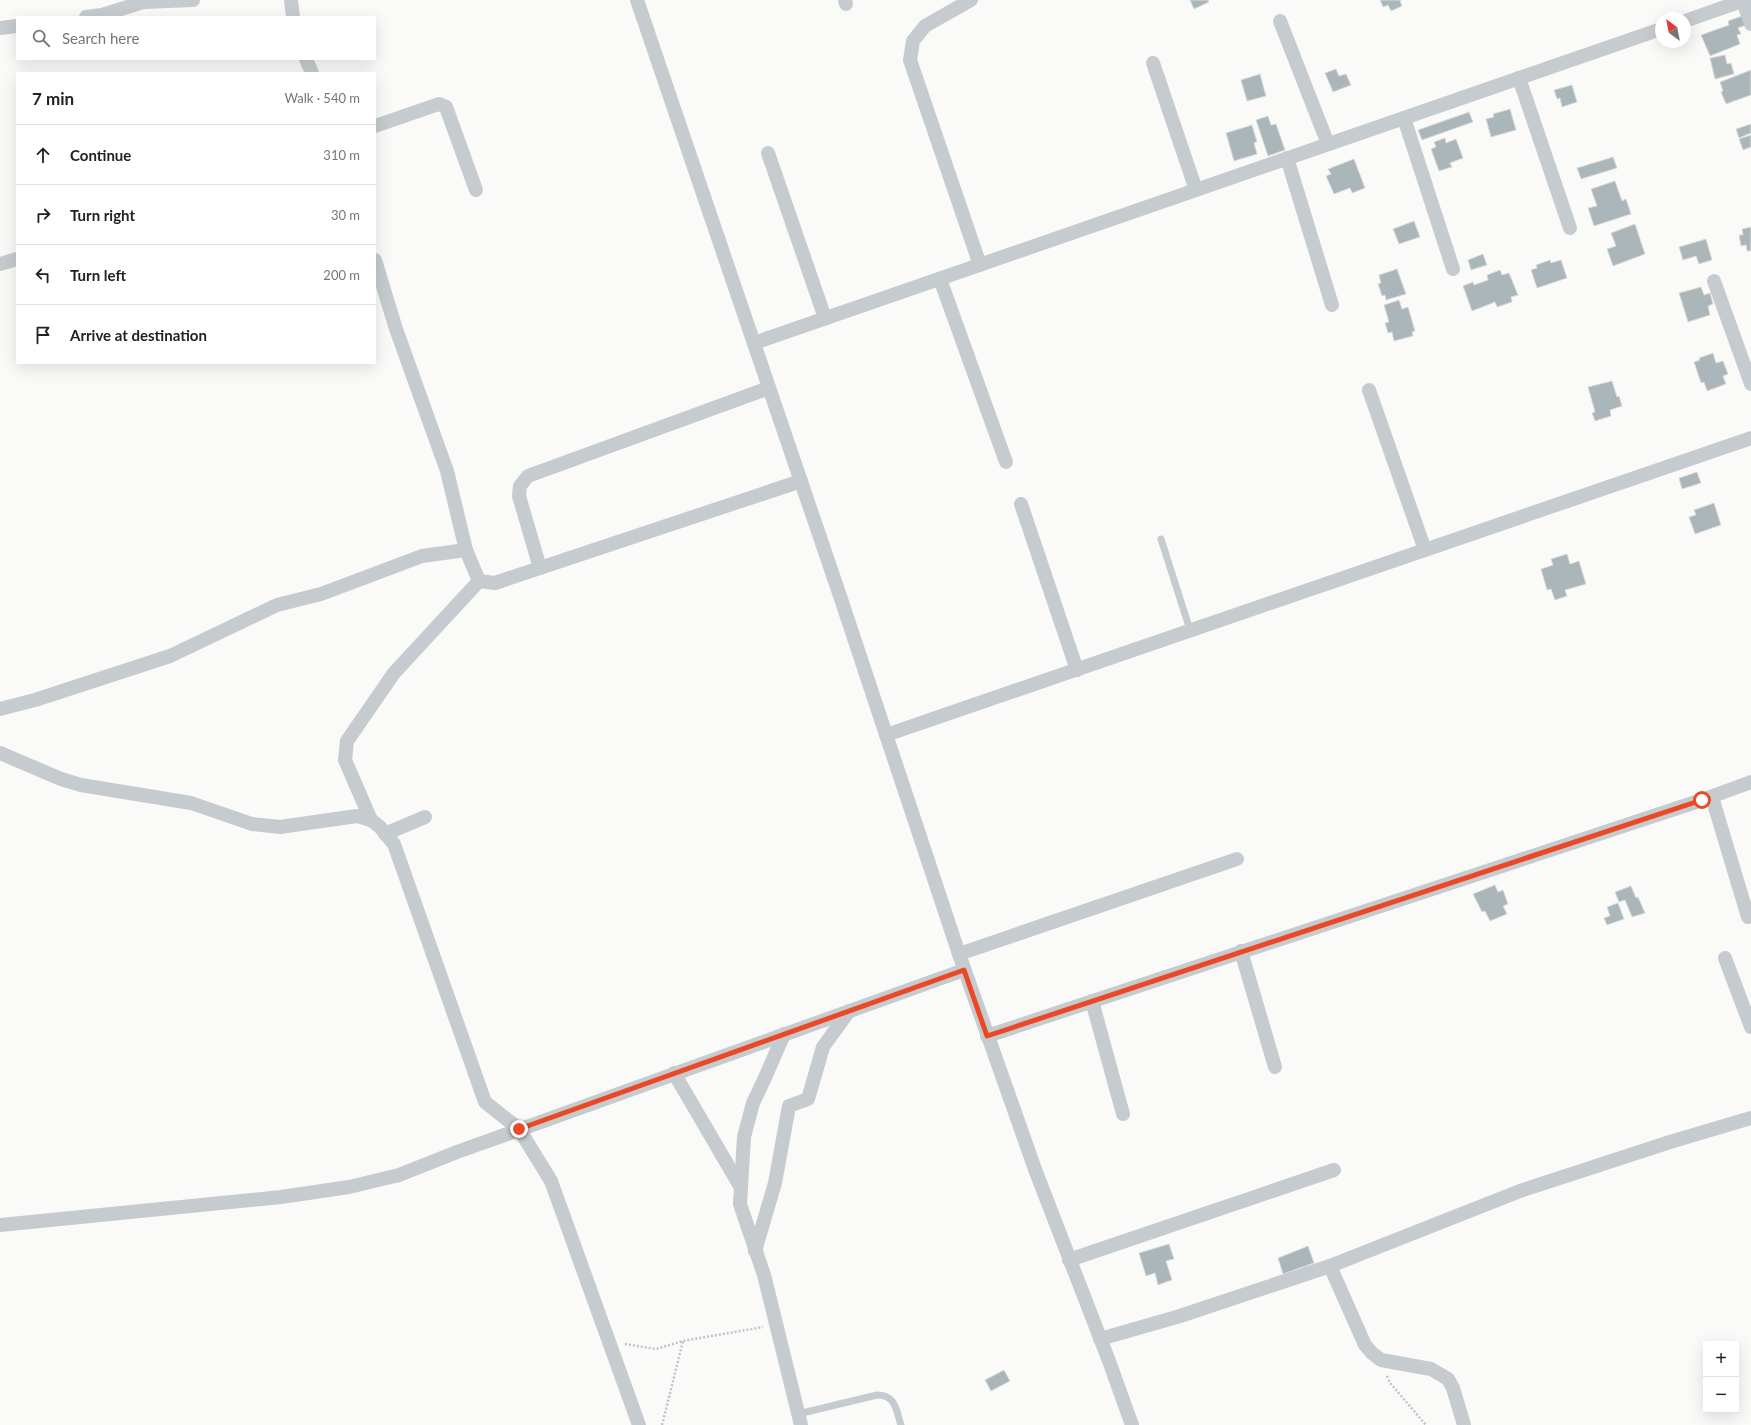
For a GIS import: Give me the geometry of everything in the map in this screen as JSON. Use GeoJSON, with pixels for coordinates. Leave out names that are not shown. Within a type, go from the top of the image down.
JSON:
{"type":"FeatureCollection","features":[{"type":"Feature","properties":{"kind":"street"},"geometry":{"type":"LineString","coordinates":[[94,16],[102,15],[143,2],[193,0]]}},
{"type":"Feature","properties":{"kind":"street"},"geometry":{"type":"LineString","coordinates":[[291,0],[292,16]]}},
{"type":"Feature","properties":{"kind":"street"},"geometry":{"type":"LineString","coordinates":[[637,0],[801,481],[964,970],[1069,1260],[1132,1425]]}},
{"type":"Feature","properties":{"kind":"street"},"geometry":{"type":"LineString","coordinates":[[971,0],[925,26],[913,41],[910,60],[980,264]]}},
{"type":"Feature","properties":{"kind":"street"},"geometry":{"type":"LineString","coordinates":[[1691,19],[1744,0],[1751,24]]}},
{"type":"Feature","properties":{"kind":"street"},"geometry":{"type":"LineString","coordinates":[[1280,20],[1328,144]]}},
{"type":"Feature","properties":{"kind":"street"},"geometry":{"type":"LineString","coordinates":[[0,28],[16,26]]}},
{"type":"Feature","properties":{"kind":"street"},"geometry":{"type":"LineString","coordinates":[[754,343],[1655,31]]}},
{"type":"Feature","properties":{"kind":"street"},"geometry":{"type":"LineString","coordinates":[[306,60],[312,72]]}},
{"type":"Feature","properties":{"kind":"street"},"geometry":{"type":"LineString","coordinates":[[1153,63],[1196,190]]}},
{"type":"Feature","properties":{"kind":"street"},"geometry":{"type":"LineString","coordinates":[[1519,78],[1570,228]]}},
{"type":"Feature","properties":{"kind":"street"},"geometry":{"type":"LineString","coordinates":[[376,126],[439,104],[446,107],[476,190]]}},
{"type":"Feature","properties":{"kind":"street"},"geometry":{"type":"LineString","coordinates":[[1404,118],[1453,269]]}},
{"type":"Feature","properties":{"kind":"street"},"geometry":{"type":"LineString","coordinates":[[768,153],[825,318]]}},
{"type":"Feature","properties":{"kind":"street"},"geometry":{"type":"LineString","coordinates":[[1287,158],[1332,305]]}},
{"type":"Feature","properties":{"kind":"street"},"geometry":{"type":"LineString","coordinates":[[0,264],[16,259]]}},
{"type":"Feature","properties":{"kind":"street"},"geometry":{"type":"LineString","coordinates":[[376,263],[396,329],[447,471],[466,550],[479,581]]}},
{"type":"Feature","properties":{"kind":"street"},"geometry":{"type":"LineString","coordinates":[[940,278],[1006,462]]}},
{"type":"Feature","properties":{"kind":"street"},"geometry":{"type":"LineString","coordinates":[[1714,281],[1751,384]]}},
{"type":"Feature","properties":{"kind":"street"},"geometry":{"type":"LineString","coordinates":[[540,568],[519,496],[520,486],[528,476],[769,388]]}},
{"type":"Feature","properties":{"kind":"street"},"geometry":{"type":"LineString","coordinates":[[1369,390],[1425,550]]}},
{"type":"Feature","properties":{"kind":"street"},"geometry":{"type":"LineString","coordinates":[[886,735],[1751,438]]}},
{"type":"Feature","properties":{"kind":"street"},"geometry":{"type":"LineString","coordinates":[[479,581],[494,583],[801,481]]}},
{"type":"Feature","properties":{"kind":"street"},"geometry":{"type":"LineString","coordinates":[[1021,504],[1076,670]]}},
{"type":"Feature","properties":{"kind":"street"},"geometry":{"type":"LineString","coordinates":[[0,709],[35,700],[170,656],[277,605],[321,594],[422,556],[466,550]]}},
{"type":"Feature","properties":{"kind":"street"},"geometry":{"type":"LineString","coordinates":[[479,581],[394,673],[347,742],[345,760],[371,820],[394,844],[485,1102],[519,1129],[551,1181],[639,1425]]}},
{"type":"Feature","properties":{"kind":"street"},"geometry":{"type":"LineString","coordinates":[[0,753],[61,779],[81,785],[191,803],[252,824],[280,828],[357,816],[371,820]]}},
{"type":"Feature","properties":{"kind":"street"},"geometry":{"type":"LineString","coordinates":[[987,1036],[1751,782]]}},
{"type":"Feature","properties":{"kind":"street"},"geometry":{"type":"LineString","coordinates":[[1712,796],[1748,917]]}},
{"type":"Feature","properties":{"kind":"street"},"geometry":{"type":"LineString","coordinates":[[385,834],[425,817]]}},
{"type":"Feature","properties":{"kind":"street"},"geometry":{"type":"LineString","coordinates":[[959,954],[1237,859]]}},
{"type":"Feature","properties":{"kind":"street"},"geometry":{"type":"LineString","coordinates":[[1241,951],[1275,1067]]}},
{"type":"Feature","properties":{"kind":"street"},"geometry":{"type":"LineString","coordinates":[[1725,958],[1751,1027]]}},
{"type":"Feature","properties":{"kind":"street"},"geometry":{"type":"LineString","coordinates":[[0,1225],[281,1197],[349,1187],[399,1175],[519,1129],[964,970]]}},
{"type":"Feature","properties":{"kind":"street"},"geometry":{"type":"LineString","coordinates":[[1092,1000],[1123,1114]]}},
{"type":"Feature","properties":{"kind":"street"},"geometry":{"type":"LineString","coordinates":[[755,1251],[775,1183],[789,1106],[808,1099],[823,1047],[849,1011]]}},
{"type":"Feature","properties":{"kind":"street"},"geometry":{"type":"LineString","coordinates":[[784,1034],[753,1103],[744,1137],[740,1204],[764,1275],[799,1419]]}},
{"type":"Feature","properties":{"kind":"street"},"geometry":{"type":"LineString","coordinates":[[674,1073],[740,1186]]}},
{"type":"Feature","properties":{"kind":"street"},"geometry":{"type":"LineString","coordinates":[[1100,1339],[1180,1316],[1330,1266],[1520,1191],[1670,1142],[1751,1118]]}},
{"type":"Feature","properties":{"kind":"street"},"geometry":{"type":"LineString","coordinates":[[1069,1260],[1334,1170]]}},
{"type":"Feature","properties":{"kind":"street"},"geometry":{"type":"LineString","coordinates":[[1330,1266],[1365,1345],[1372,1353],[1382,1360],[1431,1370],[1448,1379],[1453,1388],[1464,1425]]}},
{"type":"Feature","properties":{"kind":"lane"},"geometry":{"type":"LineString","coordinates":[[1161,539],[1190,630]]}},
{"type":"Feature","properties":{"kind":"lane"},"geometry":{"type":"LineString","coordinates":[[799,1419],[878,1395],[886,1395],[893,1400],[901,1425]]}},
{"type":"Feature","properties":{"kind":"path"},"geometry":{"type":"LineString","coordinates":[[609,1342],[656,1349],[683,1341],[777,1325]]}},
{"type":"Feature","properties":{"kind":"path"},"geometry":{"type":"LineString","coordinates":[[662,1425],[683,1341]]}},
{"type":"Feature","properties":{"kind":"path"},"geometry":{"type":"LineString","coordinates":[[1382,1360],[1390,1383],[1426,1425]]}},
{"type":"Feature","properties":{"kind":"building"},"geometry":{"type":"Polygon","coordinates":[[[1190,0],[1208,0],[1209,2],[1194,9],[1190,0]]]}},
{"type":"Feature","properties":{"kind":"building"},"geometry":{"type":"Polygon","coordinates":[[[1380,0],[1401,0],[1402,6],[1391,11],[1388,5],[1383,7],[1380,0]]]}},
{"type":"Feature","properties":{"kind":"building"},"geometry":{"type":"Polygon","coordinates":[[[1742,16],[1746,25],[1738,28],[1741,34],[1737,35],[1740,44],[1710,56],[1701,35],[1729,25],[1728,21],[1742,16]]]}},
{"type":"Feature","properties":{"kind":"building"},"geometry":{"type":"Polygon","coordinates":[[[1725,55],[1727,64],[1731,63],[1734,74],[1715,79],[1710,58],[1725,55]]]}},
{"type":"Feature","properties":{"kind":"building"},"geometry":{"type":"Polygon","coordinates":[[[1336,69],[1339,76],[1346,74],[1351,85],[1333,92],[1325,73],[1336,69]]]}},
{"type":"Feature","properties":{"kind":"building"},"geometry":{"type":"Polygon","coordinates":[[[1751,70],[1751,95],[1726,104],[1721,92],[1723,91],[1720,82],[1751,70]]]}},
{"type":"Feature","properties":{"kind":"building"},"geometry":{"type":"Polygon","coordinates":[[[1260,74],[1266,96],[1247,101],[1241,80],[1260,74]]]}},
{"type":"Feature","properties":{"kind":"building"},"geometry":{"type":"Polygon","coordinates":[[[1572,85],[1577,102],[1562,107],[1560,98],[1557,99],[1554,90],[1572,85]]]}},
{"type":"Feature","properties":{"kind":"building"},"geometry":{"type":"Polygon","coordinates":[[[1510,109],[1516,130],[1491,137],[1486,119],[1494,117],[1493,114],[1510,109]]]}},
{"type":"Feature","properties":{"kind":"building"},"geometry":{"type":"Polygon","coordinates":[[[1469,112],[1473,122],[1422,140],[1418,130],[1469,112]]]}},
{"type":"Feature","properties":{"kind":"building"},"geometry":{"type":"Polygon","coordinates":[[[1268,116],[1271,125],[1276,124],[1285,150],[1268,156],[1256,120],[1268,116]]]}},
{"type":"Feature","properties":{"kind":"building"},"geometry":{"type":"Polygon","coordinates":[[[1751,124],[1751,133],[1739,138],[1736,129],[1751,124]]]}},
{"type":"Feature","properties":{"kind":"building"},"geometry":{"type":"Polygon","coordinates":[[[1252,125],[1257,142],[1254,143],[1257,154],[1234,161],[1226,133],[1252,125]]]}},
{"type":"Feature","properties":{"kind":"building"},"geometry":{"type":"Polygon","coordinates":[[[1751,135],[1751,147],[1743,150],[1739,139],[1751,135]]]}},
{"type":"Feature","properties":{"kind":"building"},"geometry":{"type":"Polygon","coordinates":[[[1445,138],[1446,143],[1456,139],[1463,158],[1450,163],[1452,167],[1439,171],[1431,149],[1436,147],[1434,142],[1445,138]]]}},
{"type":"Feature","properties":{"kind":"building"},"geometry":{"type":"Polygon","coordinates":[[[1613,157],[1617,168],[1581,179],[1577,168],[1613,157]]]}},
{"type":"Feature","properties":{"kind":"building"},"geometry":{"type":"Polygon","coordinates":[[[1354,159],[1365,188],[1352,193],[1350,188],[1334,194],[1326,176],[1331,174],[1328,169],[1354,159]]]}},
{"type":"Feature","properties":{"kind":"building"},"geometry":{"type":"Polygon","coordinates":[[[1615,181],[1622,201],[1626,199],[1631,214],[1594,226],[1588,208],[1597,206],[1591,189],[1615,181]]]}},
{"type":"Feature","properties":{"kind":"building"},"geometry":{"type":"Polygon","coordinates":[[[1414,221],[1420,237],[1399,244],[1393,229],[1414,221]]]}},
{"type":"Feature","properties":{"kind":"building"},"geometry":{"type":"Polygon","coordinates":[[[1635,224],[1645,254],[1613,266],[1607,249],[1616,246],[1611,233],[1635,224]]]}},
{"type":"Feature","properties":{"kind":"building"},"geometry":{"type":"Polygon","coordinates":[[[1751,227],[1751,251],[1747,251],[1746,245],[1741,246],[1739,235],[1743,235],[1742,229],[1751,227]]]}},
{"type":"Feature","properties":{"kind":"building"},"geometry":{"type":"Polygon","coordinates":[[[1706,239],[1712,260],[1699,264],[1696,256],[1683,260],[1679,247],[1706,239]]]}},
{"type":"Feature","properties":{"kind":"building"},"geometry":{"type":"Polygon","coordinates":[[[1483,254],[1487,265],[1471,270],[1468,260],[1483,254]]]}},
{"type":"Feature","properties":{"kind":"building"},"geometry":{"type":"Polygon","coordinates":[[[1550,260],[1551,263],[1561,260],[1567,278],[1537,288],[1531,270],[1537,268],[1536,265],[1550,260]]]}},
{"type":"Feature","properties":{"kind":"building"},"geometry":{"type":"Polygon","coordinates":[[[1397,269],[1406,294],[1386,300],[1385,295],[1382,296],[1378,284],[1381,283],[1379,275],[1397,269]]]}},
{"type":"Feature","properties":{"kind":"building"},"geometry":{"type":"Polygon","coordinates":[[[1500,270],[1502,275],[1509,273],[1518,295],[1511,297],[1512,302],[1497,307],[1495,302],[1472,311],[1463,286],[1473,282],[1474,285],[1488,280],[1487,275],[1500,270]]]}},
{"type":"Feature","properties":{"kind":"building"},"geometry":{"type":"Polygon","coordinates":[[[1701,287],[1704,295],[1710,293],[1713,304],[1708,306],[1710,315],[1688,322],[1679,293],[1701,287]]]}},
{"type":"Feature","properties":{"kind":"building"},"geometry":{"type":"Polygon","coordinates":[[[1399,300],[1402,309],[1408,307],[1415,331],[1412,332],[1413,336],[1394,341],[1392,332],[1388,333],[1385,323],[1389,322],[1384,305],[1399,300]]]}},
{"type":"Feature","properties":{"kind":"building"},"geometry":{"type":"Polygon","coordinates":[[[1713,353],[1716,363],[1723,361],[1728,374],[1723,376],[1726,384],[1707,391],[1704,382],[1701,383],[1694,362],[1700,360],[1699,358],[1713,353]]]}},
{"type":"Feature","properties":{"kind":"building"},"geometry":{"type":"Polygon","coordinates":[[[1612,381],[1617,397],[1619,396],[1622,406],[1610,410],[1611,416],[1595,421],[1592,413],[1595,412],[1588,387],[1612,381]]]}},
{"type":"Feature","properties":{"kind":"building"},"geometry":{"type":"Polygon","coordinates":[[[1697,472],[1701,483],[1682,489],[1679,478],[1697,472]]]}},
{"type":"Feature","properties":{"kind":"building"},"geometry":{"type":"Polygon","coordinates":[[[1714,503],[1721,525],[1695,534],[1689,517],[1696,515],[1694,510],[1714,503]]]}},
{"type":"Feature","properties":{"kind":"building"},"geometry":{"type":"Polygon","coordinates":[[[1567,554],[1570,564],[1579,561],[1586,584],[1565,590],[1567,596],[1555,600],[1551,589],[1547,590],[1541,569],[1553,565],[1551,559],[1567,554]]]}},
{"type":"Feature","properties":{"kind":"building"},"geometry":{"type":"Polygon","coordinates":[[[1495,885],[1498,892],[1503,890],[1508,904],[1503,906],[1507,914],[1490,921],[1485,911],[1482,912],[1473,894],[1495,885]]]}},
{"type":"Feature","properties":{"kind":"building"},"geometry":{"type":"Polygon","coordinates":[[[1631,886],[1645,913],[1632,917],[1625,900],[1619,902],[1615,892],[1631,886]]]}},
{"type":"Feature","properties":{"kind":"building"},"geometry":{"type":"Polygon","coordinates":[[[1618,903],[1624,919],[1607,925],[1604,918],[1610,916],[1607,907],[1618,903]]]}},
{"type":"Feature","properties":{"kind":"building"},"geometry":{"type":"Polygon","coordinates":[[[1169,1244],[1174,1259],[1166,1261],[1172,1280],[1158,1285],[1155,1273],[1146,1276],[1139,1253],[1169,1244]]]}},
{"type":"Feature","properties":{"kind":"building"},"geometry":{"type":"Polygon","coordinates":[[[1308,1246],[1314,1263],[1283,1274],[1278,1258],[1308,1246]]]}},
{"type":"Feature","properties":{"kind":"building"},"geometry":{"type":"Polygon","coordinates":[[[1004,1370],[1010,1381],[991,1391],[985,1380],[1004,1370]]]}},
{"type":"Feature","properties":{"kind":"route"},"geometry":{"type":"LineString","coordinates":[[519,1129],[964,970],[987,1036],[1702,800]]}}]}
